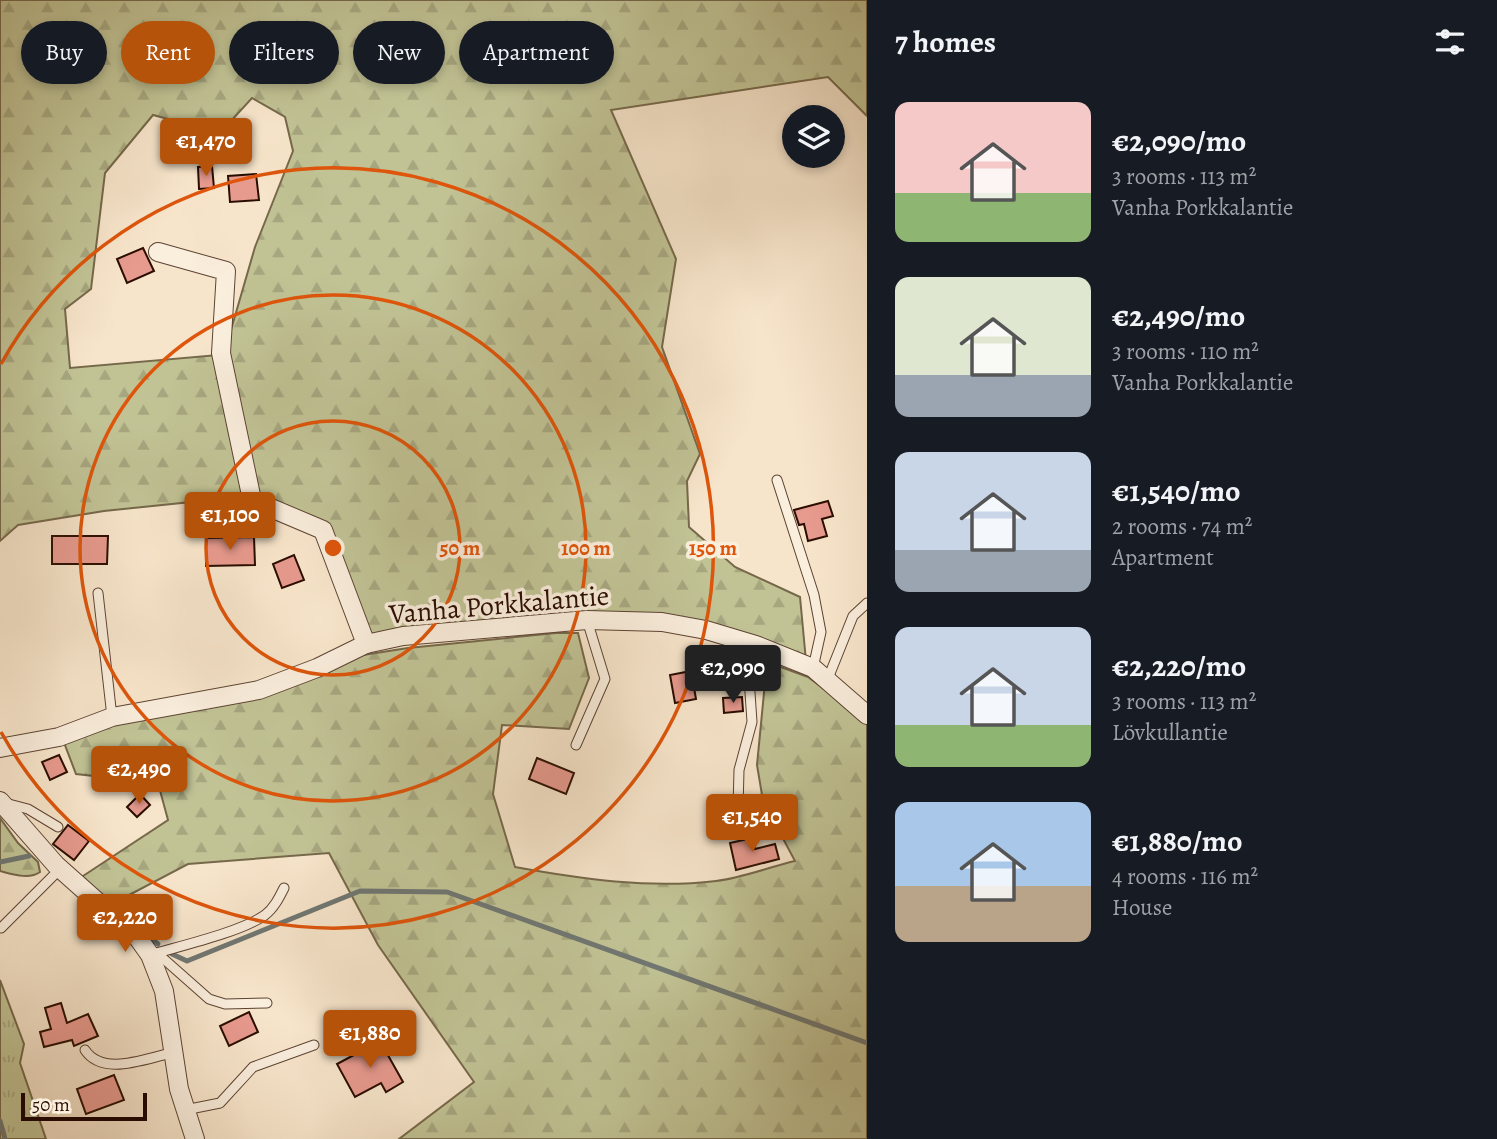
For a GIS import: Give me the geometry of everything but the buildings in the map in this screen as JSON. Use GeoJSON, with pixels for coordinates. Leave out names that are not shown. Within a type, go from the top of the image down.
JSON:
{"type":"FeatureCollection","features":[{"type":"Feature","properties":{"kind":"street"},"geometry":{"type":"LineString","coordinates":[[158,252],[226,271],[221,354],[253,500],[323,530],[366,644]]}},
{"type":"Feature","properties":{"kind":"street","name":"Vanha Porkkalantie"},"geometry":{"type":"LineString","coordinates":[[0,748],[59,737],[113,717],[259,691],[366,644],[402,636],[587,620],[662,622],[706,630],[756,645],[813,668],[867,715]]}},
{"type":"Feature","properties":{"kind":"street"},"geometry":{"type":"LineString","coordinates":[[0,801],[60,869],[154,954],[164,990],[172,1053],[195,1139]]}},
{"type":"Feature","properties":{"kind":"lane"},"geometry":{"type":"LineString","coordinates":[[777,480],[814,595],[821,632],[813,668]]}},
{"type":"Feature","properties":{"kind":"lane"},"geometry":{"type":"LineString","coordinates":[[98,593],[113,717]]}},
{"type":"Feature","properties":{"kind":"lane"},"geometry":{"type":"LineString","coordinates":[[827,681],[853,616],[867,603]]}},
{"type":"Feature","properties":{"kind":"lane"},"geometry":{"type":"LineString","coordinates":[[576,745],[605,679],[587,620]]}},
{"type":"Feature","properties":{"kind":"lane"},"geometry":{"type":"LineString","coordinates":[[738,809],[739,770],[752,722],[749,678],[756,645]]}},
{"type":"Feature","properties":{"kind":"lane"},"geometry":{"type":"LineString","coordinates":[[0,801],[28,809],[58,827]]}},
{"type":"Feature","properties":{"kind":"lane"},"geometry":{"type":"LineString","coordinates":[[1,928],[60,869]]}},
{"type":"Feature","properties":{"kind":"lane"},"geometry":{"type":"LineString","coordinates":[[154,954],[244,925],[265,915],[277,902],[284,888]]}},
{"type":"Feature","properties":{"kind":"lane"},"geometry":{"type":"LineString","coordinates":[[154,954],[209,999],[225,1004],[267,1003]]}},
{"type":"Feature","properties":{"kind":"lane"},"geometry":{"type":"LineString","coordinates":[[186,1110],[220,1103],[253,1067],[314,1045]]}},
{"type":"Feature","properties":{"kind":"lane"},"geometry":{"type":"LineString","coordinates":[[85,1051],[90,1059],[109,1066],[172,1053]]}},
{"type":"Feature","properties":{"kind":"green space"},"geometry":{"type":"Polygon","coordinates":[[[0,0],[867,0],[867,116],[828,77],[611,110],[676,259],[662,347],[700,454],[687,481],[689,527],[735,567],[800,597],[806,661],[693,621],[369,637],[328,527],[256,496],[224,354],[255,247],[293,151],[285,117],[252,98],[220,133],[153,115],[105,173],[91,289],[65,309],[70,368],[218,355],[249,496],[104,511],[18,525],[0,541],[0,0]]]}},
{"type":"Feature","properties":{"kind":"green space"},"geometry":{"type":"Polygon","coordinates":[[[556,633],[578,633],[589,678],[569,729],[502,725],[493,794],[515,867],[590,879],[666,884],[726,880],[795,861],[763,801],[757,765],[767,662],[808,677],[867,721],[867,1139],[399,1139],[474,1082],[378,945],[329,853],[188,864],[112,904],[80,878],[168,820],[158,783],[76,774],[63,740],[363,655],[556,633]]]}},
{"type":"Feature","properties":{"kind":"green space"},"geometry":{"type":"Polygon","coordinates":[[[0,818],[18,843],[38,862],[40,872],[26,876],[0,871],[0,818]]]}},
{"type":"Feature","properties":{"kind":"green space"},"geometry":{"type":"Polygon","coordinates":[[[0,980],[24,1044],[20,1063],[46,1139],[0,1139],[0,980]]]}},
{"type":"Feature","properties":{"kind":"waterway"},"geometry":{"type":"LineString","coordinates":[[0,862],[29,856]]}},
{"type":"Feature","properties":{"kind":"waterway"},"geometry":{"type":"LineString","coordinates":[[172,954],[187,961],[360,891],[447,892],[867,1043]]}},
{"type":"Feature","properties":{"kind":"waterway"},"geometry":{"type":"LineString","coordinates":[[144,933],[158,944]]}},
{"type":"Feature","properties":{"kind":"waterway"},"geometry":{"type":"LineString","coordinates":[[0,1121],[5,1139]]}}]}
